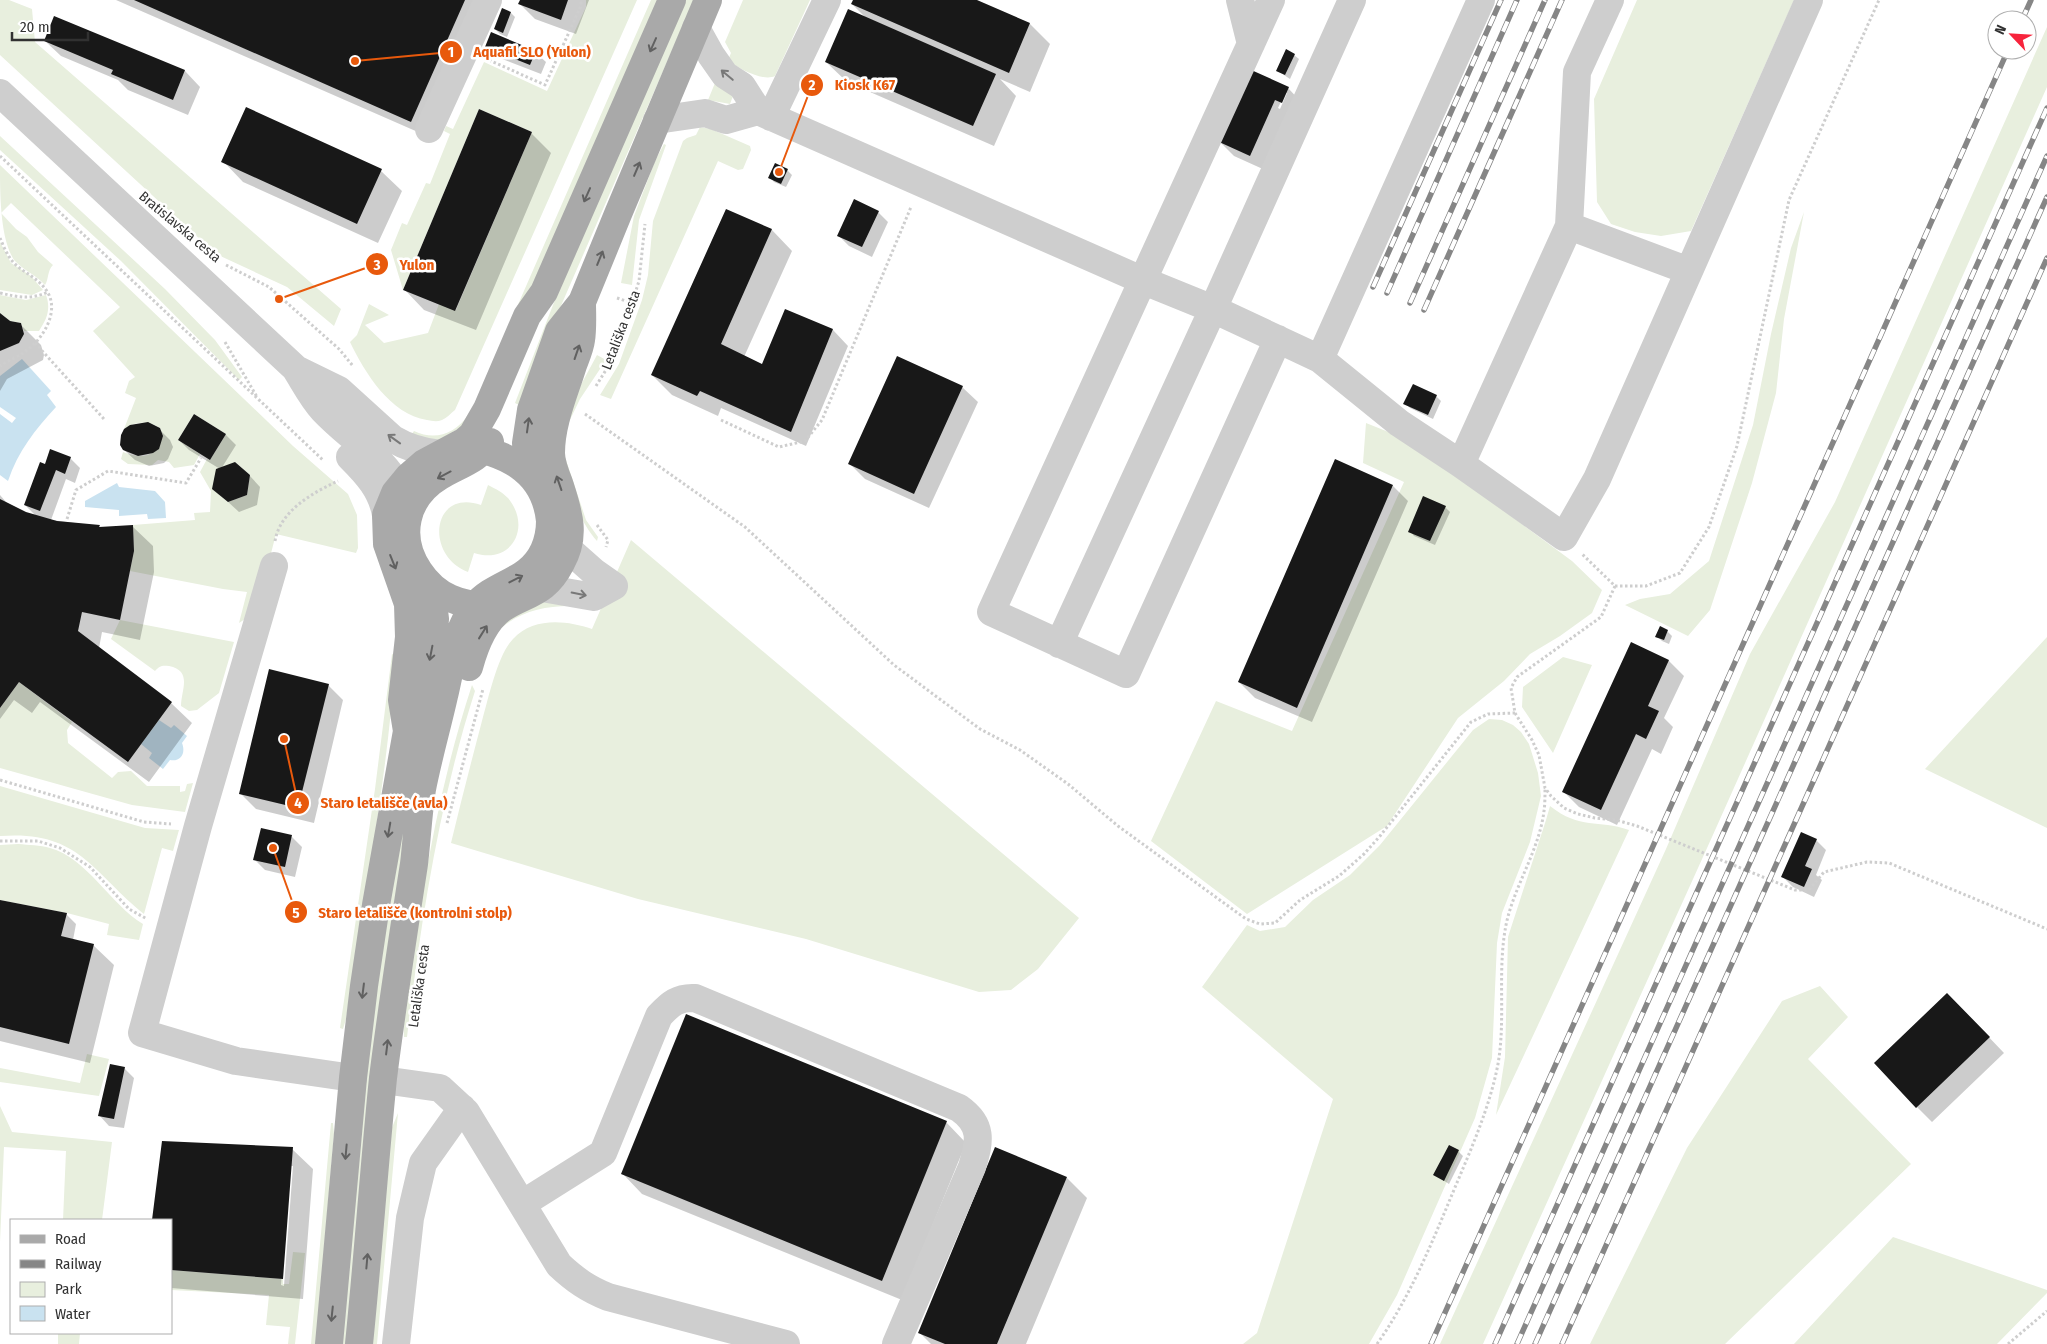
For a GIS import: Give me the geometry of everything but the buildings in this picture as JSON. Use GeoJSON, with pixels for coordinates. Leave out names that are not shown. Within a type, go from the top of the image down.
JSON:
{"type":"FeatureCollection","features":[{"type":"Feature","properties":{"kind":"main road","name":"Letališka cesta"},"geometry":{"type":"LineString","coordinates":[[407,731],[402,700],[409,619],[406,595],[387,544],[398,504],[416,469],[472,435],[479,425],[527,316],[544,292],[672,0]]}},
{"type":"Feature","properties":{"kind":"main road","name":"Letališka cesta"},"geometry":{"type":"LineString","coordinates":[[571,533],[550,521],[544,501],[529,473],[526,443],[534,396],[559,331],[582,302],[708,0]]}},
{"type":"Feature","properties":{"kind":"main road","name":"Letališka cesta"},"geometry":{"type":"LineString","coordinates":[[398,504],[416,497],[432,481],[468,462],[485,449],[502,416],[540,322],[544,292]]}},
{"type":"Feature","properties":{"kind":"main road","name":"Letališka cesta"},"geometry":{"type":"LineString","coordinates":[[414,863],[474,649],[492,618],[505,607],[526,598],[542,588],[562,562],[571,533],[569,513],[551,456],[551,438],[555,420],[582,340],[582,302]]}},
{"type":"Feature","properties":{"kind":"main road","name":"Letališka cesta"},"geometry":{"type":"LineString","coordinates":[[449,449],[485,449],[514,462],[529,473]]}},
{"type":"Feature","properties":{"kind":"main road","name":"Letališka cesta"},"geometry":{"type":"LineString","coordinates":[[398,504],[406,521],[407,543],[414,562],[431,587],[450,599],[475,606],[505,607]]}},
{"type":"Feature","properties":{"kind":"main road","name":"Letališka cesta"},"geometry":{"type":"LineString","coordinates":[[359,1344],[383,1080],[398,963],[414,863],[422,791],[456,646],[468,616],[475,606],[484,598],[521,577],[536,565],[547,545],[571,533]]}},
{"type":"Feature","properties":{"kind":"main road","name":"Letališka cesta"},"geometry":{"type":"LineString","coordinates":[[329,1344],[352,1078],[376,905],[407,731],[421,702],[433,642],[435,619],[431,587]]}},
{"type":"Feature","properties":{"kind":"street"},"geometry":{"type":"LineString","coordinates":[[429,129],[488,0]]}},
{"type":"Feature","properties":{"kind":"street"},"geometry":{"type":"LineString","coordinates":[[765,114],[827,0]]}},
{"type":"Feature","properties":{"kind":"street"},"geometry":{"type":"LineString","coordinates":[[1240,0],[1251,44]]}},
{"type":"Feature","properties":{"kind":"street"},"geometry":{"type":"LineString","coordinates":[[1271,0],[991,612],[1126,674],[1278,339]]}},
{"type":"Feature","properties":{"kind":"street"},"geometry":{"type":"LineString","coordinates":[[1059,644],[1352,0]]}},
{"type":"Feature","properties":{"kind":"street"},"geometry":{"type":"LineString","coordinates":[[1320,359],[1481,0]]}},
{"type":"Feature","properties":{"kind":"street"},"geometry":{"type":"LineString","coordinates":[[1461,464],[1569,226],[1577,72],[1610,0]]}},
{"type":"Feature","properties":{"kind":"street"},"geometry":{"type":"LineString","coordinates":[[696,28],[724,75],[742,86],[765,114],[1144,281],[1213,309],[1320,359],[1399,423],[1461,464],[1564,537],[1597,479],[1809,0]]}},
{"type":"Feature","properties":{"kind":"street","name":"Bratislavska cesta"},"geometry":{"type":"LineString","coordinates":[[0,93],[295,368],[322,409],[393,476],[398,504]]}},
{"type":"Feature","properties":{"kind":"street"},"geometry":{"type":"LineString","coordinates":[[657,120],[705,113],[726,120],[765,114]]}},
{"type":"Feature","properties":{"kind":"street"},"geometry":{"type":"LineString","coordinates":[[1569,226],[1689,271]]}},
{"type":"Feature","properties":{"kind":"street","name":"Bratislavska cesta"},"geometry":{"type":"LineString","coordinates":[[295,368],[339,390],[393,439],[402,444],[427,453],[449,449]]}},
{"type":"Feature","properties":{"kind":"street"},"geometry":{"type":"LineString","coordinates":[[542,588],[594,597],[614,586],[594,572],[571,533]]}},
{"type":"Feature","properties":{"kind":"street"},"geometry":{"type":"LineString","coordinates":[[274,566],[198,826],[142,1033],[236,1061],[352,1078]]}},
{"type":"Feature","properties":{"kind":"street"},"geometry":{"type":"LineString","coordinates":[[522,1204],[603,1153],[659,1016],[670,1003],[684,997],[695,998],[959,1108],[970,1116],[973,1121],[978,1137],[972,1167],[896,1344]]}},
{"type":"Feature","properties":{"kind":"street"},"geometry":{"type":"LineString","coordinates":[[383,1080],[440,1088],[462,1108],[560,1265],[574,1279],[588,1289],[608,1297],[786,1344]]}},
{"type":"Feature","properties":{"kind":"street"},"geometry":{"type":"LineString","coordinates":[[396,1344],[410,1218],[423,1163],[462,1108]]}},
{"type":"Feature","properties":{"kind":"path"},"geometry":{"type":"LineString","coordinates":[[481,57],[545,85],[581,6],[581,0]]}},
{"type":"Feature","properties":{"kind":"path"},"geometry":{"type":"LineString","coordinates":[[1615,586],[1646,586],[1680,573],[1708,528],[1737,446],[1789,200],[1879,0]]}},
{"type":"Feature","properties":{"kind":"path"},"geometry":{"type":"LineString","coordinates":[[0,156],[329,466]]}},
{"type":"Feature","properties":{"kind":"path"},"geometry":{"type":"LineString","coordinates":[[721,420],[779,447],[805,441],[822,420],[921,183]]}},
{"type":"Feature","properties":{"kind":"path","name":"Letališka cesta"},"geometry":{"type":"LineString","coordinates":[[595,387],[611,362],[639,281],[645,221]]}},
{"type":"Feature","properties":{"kind":"path"},"geometry":{"type":"LineString","coordinates":[[0,238],[9,257],[16,265],[30,274],[48,292],[51,309],[49,321],[43,333],[27,351],[0,366]]}},
{"type":"Feature","properties":{"kind":"path","name":"Bratislavska cesta"},"geometry":{"type":"LineString","coordinates":[[222,263],[269,286],[340,349],[357,371]]}},
{"type":"Feature","properties":{"kind":"path"},"geometry":{"type":"LineString","coordinates":[[0,293],[24,298],[36,297],[48,292]]}},
{"type":"Feature","properties":{"kind":"path"},"geometry":{"type":"LineString","coordinates":[[617,298],[632,303]]}},
{"type":"Feature","properties":{"kind":"path"},"geometry":{"type":"LineString","coordinates":[[35,342],[104,419]]}},
{"type":"Feature","properties":{"kind":"path"},"geometry":{"type":"LineString","coordinates":[[67,519],[76,490],[108,472],[186,482],[201,458]]}},
{"type":"Feature","properties":{"kind":"path"},"geometry":{"type":"LineString","coordinates":[[274,566],[273,557],[277,528],[288,513],[312,496],[343,479]]}},
{"type":"Feature","properties":{"kind":"path"},"geometry":{"type":"LineString","coordinates":[[571,533],[607,537],[607,545]]}},
{"type":"Feature","properties":{"kind":"path"},"geometry":{"type":"LineString","coordinates":[[445,831],[465,749],[484,684]]}},
{"type":"Feature","properties":{"kind":"path"},"geometry":{"type":"LineString","coordinates":[[1377,1344],[1391,1324],[1440,1224],[1492,1092],[1498,1063],[1502,1020],[1500,991],[1503,938],[1508,916],[1538,835],[1544,812],[1545,788],[1539,755],[1515,713]]}},
{"type":"Feature","properties":{"kind":"path"},"geometry":{"type":"LineString","coordinates":[[0,780],[144,822],[198,826]]}},
{"type":"Feature","properties":{"kind":"path"},"geometry":{"type":"LineString","coordinates":[[1545,788],[1564,808],[1578,814],[1616,820],[1637,826],[1795,890],[1810,890],[1824,872],[1867,862],[1890,863],[2047,929]]}},
{"type":"Feature","properties":{"kind":"path"},"geometry":{"type":"LineString","coordinates":[[0,840],[38,841],[60,848],[90,867],[117,898],[141,917],[172,925]]}},
{"type":"Feature","properties":{"kind":"path"},"geometry":{"type":"LineString","coordinates":[[2008,1344],[2047,1311]]}},
{"type":"Feature","properties":{"kind":"green space"},"geometry":{"type":"Polygon","coordinates":[[[0,0],[9,0],[32,9],[35,42],[341,309],[334,326],[287,287],[216,254],[0,55],[0,0]]]}},
{"type":"Feature","properties":{"kind":"green space"},"geometry":{"type":"Polygon","coordinates":[[[586,0],[637,0],[455,410],[446,418],[438,421],[414,416],[401,410],[380,390],[371,379],[350,342],[357,335],[369,304],[389,315],[365,325],[384,343],[428,333],[439,304],[456,310],[532,132],[479,109],[403,290],[391,250],[402,223],[407,225],[426,183],[430,184],[450,134],[444,131],[446,126],[453,129],[484,62],[547,91],[586,7],[586,0]]]}},
{"type":"Feature","properties":{"kind":"green space"},"geometry":{"type":"Polygon","coordinates":[[[651,0],[658,0],[519,319],[482,387],[651,0]]]}},
{"type":"Feature","properties":{"kind":"green space"},"geometry":{"type":"Polygon","coordinates":[[[686,0],[694,0],[560,308],[521,406],[515,403],[553,305],[686,0]]]}},
{"type":"Feature","properties":{"kind":"green space"},"geometry":{"type":"Polygon","coordinates":[[[743,0],[810,0],[775,76],[757,76],[737,67],[728,60],[731,53],[725,42],[743,0]]]}},
{"type":"Feature","properties":{"kind":"green space"},"geometry":{"type":"Polygon","coordinates":[[[1637,0],[1794,0],[1691,231],[1661,236],[1635,232],[1611,224],[1597,202],[1594,99],[1637,0]]]}},
{"type":"Feature","properties":{"kind":"green space"},"geometry":{"type":"Polygon","coordinates":[[[2047,27],[2047,87],[1483,1344],[1440,1344],[1666,849],[1750,654],[1835,502],[2032,60],[2037,60],[2037,49],[2047,27]]]}},
{"type":"Feature","properties":{"kind":"green space"},"geometry":{"type":"Polygon","coordinates":[[[715,83],[733,96],[730,104],[708,100],[715,83]]]}},
{"type":"Feature","properties":{"kind":"green space"},"geometry":{"type":"Polygon","coordinates":[[[700,127],[711,129],[750,146],[751,150],[743,169],[738,170],[718,161],[611,399],[600,395],[619,364],[642,300],[648,275],[653,221],[683,141],[696,135],[700,127]]]}},
{"type":"Feature","properties":{"kind":"green space"},"geometry":{"type":"Polygon","coordinates":[[[0,136],[165,289],[215,340],[242,377],[239,380],[121,261],[0,150],[0,136]]]}},
{"type":"Feature","properties":{"kind":"green space"},"geometry":{"type":"Polygon","coordinates":[[[664,144],[666,145],[639,220],[632,285],[621,283],[634,216],[655,161],[664,144]]]}},
{"type":"Feature","properties":{"kind":"green space"},"geometry":{"type":"Polygon","coordinates":[[[0,165],[293,446],[348,494],[357,515],[358,548],[356,553],[276,534],[251,615],[239,623],[247,592],[130,571],[134,551],[133,525],[195,520],[194,513],[210,512],[211,491],[200,472],[207,459],[210,460],[226,434],[194,414],[178,440],[200,454],[194,465],[174,468],[169,462],[158,460],[152,465],[128,464],[121,459],[123,452],[137,456],[148,455],[160,443],[163,436],[160,428],[147,423],[133,424],[124,429],[136,398],[125,393],[129,381],[135,377],[93,331],[120,307],[11,203],[2,212],[0,165]],[[235,462],[213,489],[228,502],[247,495],[250,475],[235,462]]]}},
{"type":"Feature","properties":{"kind":"green space"},"geometry":{"type":"Polygon","coordinates":[[[1804,212],[1784,319],[1776,393],[1752,483],[1710,610],[1688,636],[1625,605],[1640,599],[1670,594],[1709,561],[1753,425],[1771,334],[1791,248],[1804,212]]]}},
{"type":"Feature","properties":{"kind":"green space"},"geometry":{"type":"Polygon","coordinates":[[[2,214],[53,265],[45,285],[14,260],[6,240],[2,214]]]}},
{"type":"Feature","properties":{"kind":"green space"},"geometry":{"type":"Polygon","coordinates":[[[0,242],[11,263],[31,276],[43,290],[32,295],[0,290],[0,242]]]}},
{"type":"Feature","properties":{"kind":"green space"},"geometry":{"type":"Polygon","coordinates":[[[0,295],[26,300],[46,295],[47,314],[39,331],[24,331],[21,323],[10,321],[0,313],[0,295]]]}},
{"type":"Feature","properties":{"kind":"green space"},"geometry":{"type":"Polygon","coordinates":[[[597,355],[606,360],[580,399],[568,424],[571,403],[597,355]]]}},
{"type":"Feature","properties":{"kind":"green space"},"geometry":{"type":"Polygon","coordinates":[[[468,415],[473,417],[468,423],[436,442],[409,438],[414,431],[429,435],[444,434],[457,427],[468,415]]]}},
{"type":"Feature","properties":{"kind":"green space"},"geometry":{"type":"Polygon","coordinates":[[[1366,423],[1396,435],[1458,477],[1572,561],[1602,590],[1592,613],[1560,636],[1530,654],[1504,681],[1458,718],[1387,826],[1247,914],[1151,841],[1216,701],[1292,731],[1404,482],[1363,463],[1366,423]]]}},
{"type":"Feature","properties":{"kind":"green space"},"geometry":{"type":"Polygon","coordinates":[[[565,457],[586,520],[598,537],[597,541],[584,523],[574,501],[567,478],[565,457]]]}},
{"type":"Feature","properties":{"kind":"green space"},"geometry":{"type":"Polygon","coordinates":[[[488,485],[508,498],[515,509],[518,531],[508,549],[499,554],[474,553],[468,572],[454,564],[445,552],[440,539],[440,526],[444,514],[452,506],[465,502],[481,505],[488,485]]]}},
{"type":"Feature","properties":{"kind":"green space"},"geometry":{"type":"Polygon","coordinates":[[[631,540],[1079,918],[1038,969],[1011,990],[979,992],[806,939],[638,899],[451,843],[491,687],[498,665],[508,646],[521,632],[540,624],[561,622],[592,629],[631,540]]]}},
{"type":"Feature","properties":{"kind":"green space"},"geometry":{"type":"Polygon","coordinates":[[[545,602],[569,606],[550,607],[532,611],[515,618],[500,629],[498,626],[537,604],[545,602]]]}},
{"type":"Feature","properties":{"kind":"green space"},"geometry":{"type":"Polygon","coordinates":[[[120,620],[234,642],[219,693],[197,710],[189,711],[181,706],[184,682],[181,672],[169,666],[161,666],[155,671],[111,639],[120,620]]]}},
{"type":"Feature","properties":{"kind":"green space"},"geometry":{"type":"Polygon","coordinates":[[[2047,637],[2047,828],[1925,769],[2047,637]]]}},
{"type":"Feature","properties":{"kind":"green space"},"geometry":{"type":"Polygon","coordinates":[[[392,654],[396,655],[381,792],[368,883],[343,1029],[340,1028],[375,789],[392,654]]]}},
{"type":"Feature","properties":{"kind":"green space"},"geometry":{"type":"Polygon","coordinates":[[[1563,657],[1592,665],[1553,753],[1522,707],[1523,687],[1563,657]]]}},
{"type":"Feature","properties":{"kind":"green space"},"geometry":{"type":"Polygon","coordinates":[[[19,682],[72,722],[67,730],[68,743],[112,778],[118,772],[131,771],[147,786],[180,786],[180,792],[185,791],[187,784],[193,783],[185,812],[132,805],[0,768],[0,708],[19,682]]]}},
{"type":"Feature","properties":{"kind":"green space"},"geometry":{"type":"Polygon","coordinates":[[[472,685],[475,691],[462,733],[441,819],[418,949],[407,1037],[404,1037],[403,1018],[430,850],[448,767],[472,685]]]}},
{"type":"Feature","properties":{"kind":"green space"},"geometry":{"type":"Polygon","coordinates":[[[1489,719],[1502,720],[1513,725],[1521,732],[1529,744],[1538,773],[1541,796],[1530,842],[1502,913],[1497,943],[1492,1058],[1475,1118],[1397,1295],[1369,1344],[1243,1344],[1257,1333],[1333,1099],[1202,987],[1247,925],[1260,931],[1285,927],[1313,900],[1350,875],[1380,845],[1473,730],[1489,719]]]}},
{"type":"Feature","properties":{"kind":"green space"},"geometry":{"type":"Polygon","coordinates":[[[414,766],[347,1344],[341,1344],[367,1055],[383,936],[414,766]]]}},
{"type":"Feature","properties":{"kind":"green space"},"geometry":{"type":"Polygon","coordinates":[[[0,786],[145,828],[179,830],[173,851],[162,848],[144,914],[96,869],[66,847],[48,840],[27,836],[0,836],[0,786]]]}},
{"type":"Feature","properties":{"kind":"green space"},"geometry":{"type":"Polygon","coordinates":[[[1550,806],[1580,821],[1629,830],[1496,1115],[1505,1057],[1508,937],[1550,806]]]}},
{"type":"Feature","properties":{"kind":"green space"},"geometry":{"type":"Polygon","coordinates":[[[18,844],[50,848],[76,861],[120,905],[143,924],[139,940],[107,935],[109,924],[67,913],[0,900],[0,845],[18,844]]]}},
{"type":"Feature","properties":{"kind":"green space"},"geometry":{"type":"Polygon","coordinates":[[[1820,986],[1848,1017],[1808,1059],[1911,1164],[1725,1344],[1590,1344],[1687,1148],[1782,1001],[1820,986]]]}},
{"type":"Feature","properties":{"kind":"green space"},"geometry":{"type":"Polygon","coordinates":[[[87,1054],[109,1059],[99,1096],[0,1082],[0,1068],[80,1083],[87,1054]]]}},
{"type":"Feature","properties":{"kind":"green space"},"geometry":{"type":"Polygon","coordinates":[[[0,1106],[12,1132],[112,1142],[102,1219],[63,1219],[66,1151],[4,1147],[0,1242],[0,1106]]]}},
{"type":"Feature","properties":{"kind":"green space"},"geometry":{"type":"Polygon","coordinates":[[[398,1113],[377,1344],[372,1344],[391,1130],[398,1113]]]}},
{"type":"Feature","properties":{"kind":"green space"},"geometry":{"type":"Polygon","coordinates":[[[331,1123],[333,1123],[334,1134],[316,1344],[311,1344],[331,1123]]]}},
{"type":"Feature","properties":{"kind":"green space"},"geometry":{"type":"Polygon","coordinates":[[[1893,1237],[2047,1290],[2047,1293],[1997,1344],[1794,1344],[1893,1237]]]}},
{"type":"Feature","properties":{"kind":"green space"},"geometry":{"type":"Polygon","coordinates":[[[293,1252],[305,1253],[295,1344],[288,1344],[290,1327],[266,1325],[269,1295],[172,1290],[172,1270],[283,1279],[283,1284],[289,1284],[293,1252]]]}},
{"type":"Feature","properties":{"kind":"green space"},"geometry":{"type":"Polygon","coordinates":[[[58,1334],[80,1334],[79,1344],[58,1344],[58,1334]]]}},
{"type":"Feature","properties":{"kind":"water"},"geometry":{"type":"Polygon","coordinates":[[[22,359],[51,391],[47,395],[56,407],[28,441],[8,481],[0,475],[0,414],[12,423],[16,418],[0,407],[0,376],[22,359]]]}},
{"type":"Feature","properties":{"kind":"water"},"geometry":{"type":"Polygon","coordinates":[[[117,483],[119,487],[155,491],[165,502],[166,518],[148,519],[147,514],[119,516],[119,510],[85,507],[85,501],[117,483]]]}},
{"type":"Feature","properties":{"kind":"water"},"geometry":{"type":"Polygon","coordinates":[[[159,720],[171,728],[174,725],[187,736],[182,743],[182,756],[177,760],[170,760],[163,769],[149,758],[152,753],[141,744],[159,720]]]}},
{"type":"Feature","properties":{"kind":"railway"},"geometry":{"type":"LineString","coordinates":[[1373,287],[1501,0]]}},
{"type":"Feature","properties":{"kind":"railway"},"geometry":{"type":"LineString","coordinates":[[1387,293],[1517,0]]}},
{"type":"Feature","properties":{"kind":"railway"},"geometry":{"type":"LineString","coordinates":[[1410,303],[1545,0]]}},
{"type":"Feature","properties":{"kind":"railway"},"geometry":{"type":"LineString","coordinates":[[1424,310],[1562,0]]}},
{"type":"Feature","properties":{"kind":"railway"},"geometry":{"type":"LineString","coordinates":[[2026,10],[2031,0]]}},
{"type":"Feature","properties":{"kind":"railway"},"geometry":{"type":"LineString","coordinates":[[1431,1344],[2004,60]]}},
{"type":"Feature","properties":{"kind":"railway"},"geometry":{"type":"LineString","coordinates":[[1495,1344],[2047,108]]}},
{"type":"Feature","properties":{"kind":"railway"},"geometry":{"type":"LineString","coordinates":[[1517,1344],[2047,156]]}},
{"type":"Feature","properties":{"kind":"railway"},"geometry":{"type":"LineString","coordinates":[[1535,1344],[2047,197]]}},
{"type":"Feature","properties":{"kind":"railway"},"geometry":{"type":"LineString","coordinates":[[1562,1344],[2047,258]]}},
{"type":"Feature","properties":{"kind":"place","name":"Aquafil SLO (Yulon)"},"geometry":{"type":"Point","coordinates":[355,61]}},
{"type":"Feature","properties":{"kind":"place","name":"Kiosk K67"},"geometry":{"type":"Point","coordinates":[779,172]}},
{"type":"Feature","properties":{"kind":"place","name":"Yulon"},"geometry":{"type":"Point","coordinates":[279,299]}},
{"type":"Feature","properties":{"kind":"place","name":"Staro letališče (avla)"},"geometry":{"type":"Point","coordinates":[284,739]}},
{"type":"Feature","properties":{"kind":"place","name":"Staro letališče (kontrolni stolp)"},"geometry":{"type":"Point","coordinates":[273,848]}}]}
